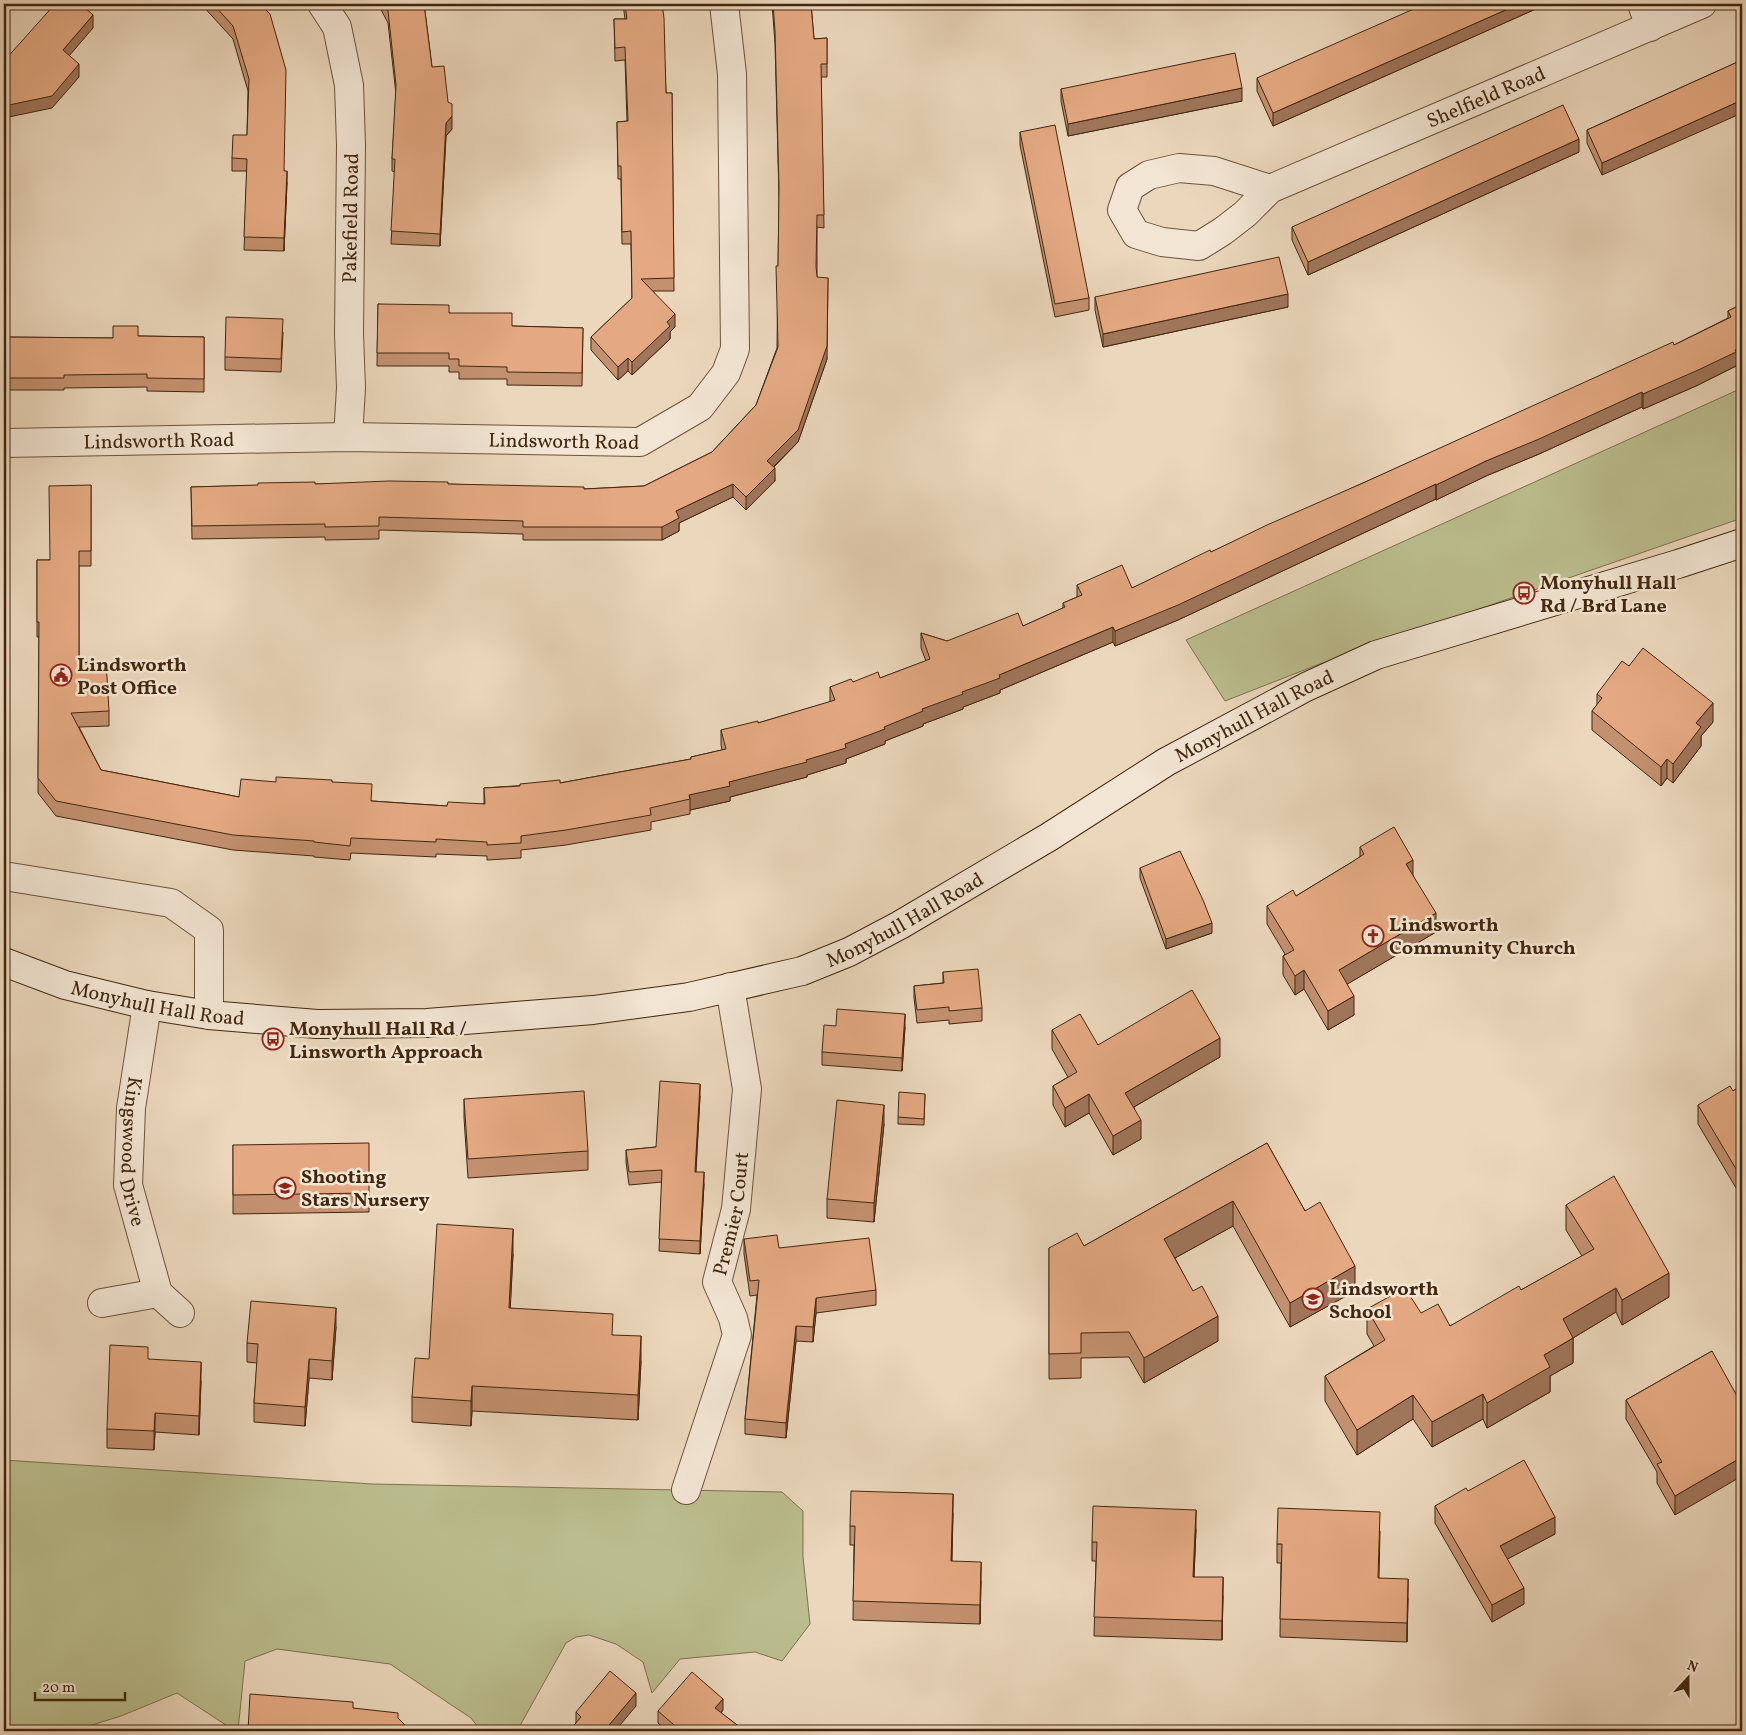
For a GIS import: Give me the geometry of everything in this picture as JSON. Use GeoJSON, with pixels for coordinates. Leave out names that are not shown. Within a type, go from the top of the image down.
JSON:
{"type":"FeatureCollection","features":[{"type":"Feature","properties":{"kind":"street","name":"Pakefield Road"},"geometry":{"type":"LineString","coordinates":[[322,4],[336,27],[349,85],[351,146],[349,334],[351,388],[348,437]]}},
{"type":"Feature","properties":{"kind":"street","name":"Lindsworth Road"},"geometry":{"type":"LineString","coordinates":[[4,443],[348,437],[640,442],[700,407],[726,373],[735,349],[732,74],[724,4]]}},
{"type":"Feature","properties":{"kind":"street","name":"Shelfield Road"},"geometry":{"type":"LineString","coordinates":[[1270,189],[1214,171],[1179,168],[1148,175],[1130,187],[1122,210],[1136,234],[1162,242],[1199,246],[1246,214],[1270,189],[1646,15],[1702,4]]}},
{"type":"Feature","properties":{"kind":"street","name":"Monyhull Hall Road"},"geometry":{"type":"LineString","coordinates":[[4,962],[65,985],[147,1005],[209,1016],[317,1024],[427,1024],[593,1010],[688,997],[802,972],[849,952],[900,925],[1049,837],[1166,762],[1306,687],[1376,655],[1742,543]]}},
{"type":"Feature","properties":{"kind":"street"},"geometry":{"type":"LineString","coordinates":[[4,876],[171,903],[209,930],[209,1016]]}},
{"type":"Feature","properties":{"kind":"street","name":"Premier Court"},"geometry":{"type":"LineString","coordinates":[[686,1490],[736,1335],[733,1318],[717,1282],[736,1209],[746,1089],[730,987]]}},
{"type":"Feature","properties":{"kind":"street","name":"Kingswood Drive"},"geometry":{"type":"LineString","coordinates":[[147,1005],[131,1108],[128,1185],[158,1293]]}},
{"type":"Feature","properties":{"kind":"street"},"geometry":{"type":"LineString","coordinates":[[102,1303],[158,1293],[180,1313]]}},
{"type":"Feature","properties":{"kind":"green space"},"geometry":{"type":"Polygon","coordinates":[[[1742,388],[1742,518],[1317,665],[1225,701],[1186,640],[1742,388]]]}},
{"type":"Feature","properties":{"kind":"green space"},"geometry":{"type":"Polygon","coordinates":[[[4,1460],[372,1484],[782,1492],[803,1511],[803,1557],[810,1624],[782,1661],[755,1652],[680,1659],[652,1693],[643,1662],[616,1644],[589,1635],[576,1637],[566,1643],[517,1731],[481,1731],[471,1718],[390,1664],[277,1649],[245,1661],[238,1731],[235,1731],[177,1693],[121,1716],[73,1731],[4,1731],[4,1460]]]}},
{"type":"Feature","properties":{"kind":"building"},"geometry":{"type":"Polygon","coordinates":[[[55,4],[81,4],[93,15],[63,50],[79,64],[52,96],[4,106],[4,61],[55,4]]]}},
{"type":"Feature","properties":{"kind":"building"},"geometry":{"type":"Polygon","coordinates":[[[213,4],[260,4],[270,14],[286,70],[284,171],[287,171],[284,238],[244,237],[247,159],[232,158],[233,135],[247,135],[249,79],[233,26],[213,4]]]}},
{"type":"Feature","properties":{"kind":"building"},"geometry":{"type":"Polygon","coordinates":[[[384,4],[424,4],[432,67],[444,66],[448,102],[452,104],[452,116],[446,123],[440,234],[391,231],[395,159],[392,159],[396,85],[388,11],[384,4]]]}},
{"type":"Feature","properties":{"kind":"building"},"geometry":{"type":"Polygon","coordinates":[[[625,4],[662,4],[666,93],[672,93],[674,278],[641,279],[675,314],[667,322],[670,326],[632,362],[628,358],[618,367],[591,337],[632,298],[631,231],[622,232],[621,166],[618,166],[617,122],[628,121],[625,47],[615,48],[614,19],[627,19],[625,4]]]}},
{"type":"Feature","properties":{"kind":"building"},"geometry":{"type":"Polygon","coordinates":[[[773,4],[811,4],[814,39],[827,38],[827,64],[821,64],[824,215],[817,215],[816,266],[817,277],[828,278],[827,346],[798,430],[767,461],[775,468],[746,497],[733,484],[676,511],[679,518],[662,527],[523,527],[523,521],[379,517],[379,526],[325,527],[325,524],[192,526],[191,487],[258,485],[258,483],[315,482],[315,484],[389,481],[584,487],[584,489],[644,486],[712,452],[756,405],[778,347],[776,266],[778,266],[779,188],[773,4]]]}},
{"type":"Feature","properties":{"kind":"building"},"geometry":{"type":"Polygon","coordinates":[[[1425,4],[1519,4],[1273,113],[1257,78],[1425,4]]]}},
{"type":"Feature","properties":{"kind":"building"},"geometry":{"type":"Polygon","coordinates":[[[1235,53],[1242,88],[1068,124],[1061,89],[1235,53]]]}},
{"type":"Feature","properties":{"kind":"building"},"geometry":{"type":"Polygon","coordinates":[[[1742,60],[1742,100],[1602,163],[1587,130],[1742,60]]]}},
{"type":"Feature","properties":{"kind":"building"},"geometry":{"type":"Polygon","coordinates":[[[1563,105],[1579,139],[1308,262],[1292,227],[1563,105]]]}},
{"type":"Feature","properties":{"kind":"building"},"geometry":{"type":"Polygon","coordinates":[[[1055,125],[1089,298],[1055,304],[1020,132],[1055,125]]]}},
{"type":"Feature","properties":{"kind":"building"},"geometry":{"type":"Polygon","coordinates":[[[1279,257],[1288,294],[1103,334],[1095,297],[1279,257]]]}},
{"type":"Feature","properties":{"kind":"building"},"geometry":{"type":"Polygon","coordinates":[[[378,304],[449,305],[449,313],[512,313],[512,326],[583,328],[582,373],[507,372],[507,367],[459,366],[459,359],[449,359],[449,353],[377,353],[378,304]]]}},
{"type":"Feature","properties":{"kind":"building"},"geometry":{"type":"Polygon","coordinates":[[[1742,304],[1742,346],[1735,350],[1736,352],[1696,371],[1643,394],[1642,392],[1486,461],[1178,605],[1115,631],[1113,627],[999,675],[1000,678],[962,692],[963,694],[922,709],[923,711],[884,727],[885,729],[845,744],[846,748],[806,760],[807,762],[729,782],[730,786],[689,795],[690,799],[650,808],[651,815],[521,836],[521,843],[487,845],[487,842],[436,839],[436,842],[351,838],[350,846],[314,841],[233,835],[56,801],[38,778],[39,622],[37,622],[37,560],[50,560],[49,486],[91,485],[91,551],[79,551],[79,663],[106,661],[109,711],[71,713],[101,770],[239,797],[241,779],[276,782],[276,777],[372,784],[371,801],[447,806],[448,802],[485,804],[484,788],[520,786],[520,784],[560,780],[560,783],[691,759],[691,757],[726,749],[721,730],[758,721],[758,723],[835,700],[830,687],[851,679],[853,682],[878,672],[880,678],[930,659],[921,633],[947,641],[1018,613],[1023,626],[1065,607],[1063,603],[1082,595],[1077,585],[1122,565],[1132,588],[1210,550],[1211,552],[1673,342],[1674,345],[1731,317],[1728,311],[1742,304]]]}},
{"type":"Feature","properties":{"kind":"building"},"geometry":{"type":"Polygon","coordinates":[[[226,317],[283,319],[281,359],[225,357],[226,317]]]}},
{"type":"Feature","properties":{"kind":"building"},"geometry":{"type":"Polygon","coordinates":[[[113,326],[138,326],[138,336],[204,337],[204,379],[147,378],[147,374],[64,375],[64,378],[4,378],[4,337],[113,338],[113,326]]]}},
{"type":"Feature","properties":{"kind":"building"},"geometry":{"type":"Polygon","coordinates":[[[1643,648],[1713,703],[1696,723],[1701,727],[1673,764],[1667,759],[1661,767],[1592,711],[1602,698],[1597,694],[1622,661],[1629,666],[1643,648]]]}},
{"type":"Feature","properties":{"kind":"building","name":"Lindsworth Community Church"},"geometry":{"type":"Polygon","coordinates":[[[1394,827],[1413,860],[1406,864],[1436,913],[1339,970],[1354,996],[1328,1011],[1304,970],[1295,976],[1283,956],[1294,950],[1267,906],[1293,890],[1296,896],[1352,862],[1364,854],[1360,847],[1394,827]]]}},
{"type":"Feature","properties":{"kind":"building"},"geometry":{"type":"Polygon","coordinates":[[[1180,851],[1212,923],[1166,939],[1140,868],[1180,851]]]}},
{"type":"Feature","properties":{"kind":"building"},"geometry":{"type":"Polygon","coordinates":[[[978,969],[982,1008],[949,1011],[949,1007],[917,1010],[914,986],[944,983],[943,972],[978,969]]]}},
{"type":"Feature","properties":{"kind":"building"},"geometry":{"type":"Polygon","coordinates":[[[1192,990],[1220,1038],[1125,1093],[1141,1120],[1113,1136],[1089,1094],[1065,1108],[1053,1086],[1077,1072],[1052,1030],[1080,1014],[1098,1045],[1192,990]]]}},
{"type":"Feature","properties":{"kind":"building"},"geometry":{"type":"Polygon","coordinates":[[[837,1009],[905,1014],[902,1058],[822,1052],[824,1025],[836,1026],[837,1009]]]}},
{"type":"Feature","properties":{"kind":"building"},"geometry":{"type":"Polygon","coordinates":[[[660,1081],[700,1084],[695,1172],[704,1172],[700,1241],[659,1239],[662,1170],[629,1172],[626,1150],[656,1147],[660,1081]]]}},
{"type":"Feature","properties":{"kind":"building"},"geometry":{"type":"Polygon","coordinates":[[[1742,1085],[1742,1179],[1698,1105],[1730,1086],[1733,1091],[1742,1085]]]}},
{"type":"Feature","properties":{"kind":"building"},"geometry":{"type":"Polygon","coordinates":[[[584,1091],[588,1151],[468,1159],[464,1099],[584,1091]]]}},
{"type":"Feature","properties":{"kind":"building"},"geometry":{"type":"Polygon","coordinates":[[[899,1092],[925,1094],[924,1119],[898,1117],[899,1092]]]}},
{"type":"Feature","properties":{"kind":"building"},"geometry":{"type":"Polygon","coordinates":[[[837,1100],[884,1105],[874,1203],[827,1199],[837,1100]]]}},
{"type":"Feature","properties":{"kind":"building"},"geometry":{"type":"Polygon","coordinates":[[[369,1143],[369,1193],[233,1195],[233,1145],[369,1143]]]}},
{"type":"Feature","properties":{"kind":"building"},"geometry":{"type":"Polygon","coordinates":[[[1267,1143],[1305,1211],[1320,1202],[1355,1266],[1290,1303],[1233,1201],[1164,1239],[1193,1291],[1202,1286],[1218,1316],[1144,1358],[1129,1332],[1081,1333],[1081,1353],[1049,1354],[1049,1248],[1077,1233],[1084,1246],[1267,1143]]]}},
{"type":"Feature","properties":{"kind":"building"},"geometry":{"type":"Polygon","coordinates":[[[1614,1176],[1669,1273],[1622,1300],[1616,1288],[1563,1319],[1573,1338],[1544,1355],[1550,1367],[1487,1403],[1483,1394],[1432,1422],[1413,1395],[1357,1430],[1325,1376],[1385,1340],[1367,1309],[1405,1288],[1421,1313],[1438,1304],[1450,1326],[1519,1286],[1521,1290],[1594,1249],[1566,1205],[1614,1176]]]}},
{"type":"Feature","properties":{"kind":"building"},"geometry":{"type":"Polygon","coordinates":[[[437,1224],[513,1229],[509,1308],[613,1314],[612,1335],[641,1336],[638,1395],[472,1386],[471,1401],[412,1397],[415,1358],[429,1359],[437,1224]]]}},
{"type":"Feature","properties":{"kind":"building"},"geometry":{"type":"Polygon","coordinates":[[[777,1235],[779,1248],[869,1238],[876,1290],[816,1298],[813,1327],[796,1326],[786,1423],[745,1419],[759,1280],[750,1281],[744,1239],[777,1235]]]}},
{"type":"Feature","properties":{"kind":"building"},"geometry":{"type":"Polygon","coordinates":[[[251,1301],[336,1308],[332,1361],[309,1359],[305,1407],[254,1403],[258,1344],[247,1343],[251,1301]]]}},
{"type":"Feature","properties":{"kind":"building"},"geometry":{"type":"Polygon","coordinates":[[[110,1345],[148,1347],[148,1359],[201,1362],[199,1416],[155,1413],[154,1431],[107,1429],[110,1345]]]}},
{"type":"Feature","properties":{"kind":"building"},"geometry":{"type":"Polygon","coordinates":[[[1712,1351],[1742,1405],[1742,1457],[1675,1496],[1657,1464],[1662,1462],[1626,1400],[1712,1351]]]}},
{"type":"Feature","properties":{"kind":"building"},"geometry":{"type":"Polygon","coordinates":[[[1524,1460],[1555,1517],[1500,1546],[1524,1588],[1492,1605],[1435,1506],[1466,1488],[1468,1491],[1524,1460]]]}},
{"type":"Feature","properties":{"kind":"building"},"geometry":{"type":"Polygon","coordinates":[[[851,1491],[953,1494],[951,1561],[981,1562],[980,1605],[853,1601],[855,1526],[850,1526],[851,1491]]]}},
{"type":"Feature","properties":{"kind":"building"},"geometry":{"type":"Polygon","coordinates":[[[1093,1506],[1196,1510],[1193,1577],[1223,1577],[1222,1621],[1094,1617],[1097,1542],[1092,1542],[1093,1506]]]}},
{"type":"Feature","properties":{"kind":"building"},"geometry":{"type":"Polygon","coordinates":[[[1278,1508],[1380,1512],[1378,1578],[1408,1579],[1407,1623],[1280,1619],[1282,1544],[1277,1544],[1278,1508]]]}},
{"type":"Feature","properties":{"kind":"building"},"geometry":{"type":"Polygon","coordinates":[[[610,1671],[636,1693],[604,1731],[569,1731],[581,1717],[576,1712],[610,1671]]]}},
{"type":"Feature","properties":{"kind":"building"},"geometry":{"type":"Polygon","coordinates":[[[692,1672],[723,1699],[715,1708],[745,1731],[681,1731],[658,1711],[692,1672]]]}},
{"type":"Feature","properties":{"kind":"building"},"geometry":{"type":"Polygon","coordinates":[[[250,1694],[353,1702],[353,1708],[398,1713],[398,1718],[411,1731],[248,1731],[250,1694]]]}},
{"type":"Feature","properties":{"kind":"place","name":"Monyhull Hall Rd / Brd Lane"},"geometry":{"type":"Point","coordinates":[1524,593]}},
{"type":"Feature","properties":{"kind":"place","name":"Lindsworth Post Office"},"geometry":{"type":"Point","coordinates":[61,675]}},
{"type":"Feature","properties":{"kind":"place","name":"Lindsworth Community Church"},"geometry":{"type":"Point","coordinates":[1373,936]}},
{"type":"Feature","properties":{"kind":"place","name":"Monyhull Hall Rd / Linsworth Approach"},"geometry":{"type":"Point","coordinates":[273,1039]}},
{"type":"Feature","properties":{"kind":"place","name":"Shooting Stars Nursery"},"geometry":{"type":"Point","coordinates":[285,1188]}},
{"type":"Feature","properties":{"kind":"place","name":"Lindsworth School"},"geometry":{"type":"Point","coordinates":[1313,1299]}}]}
